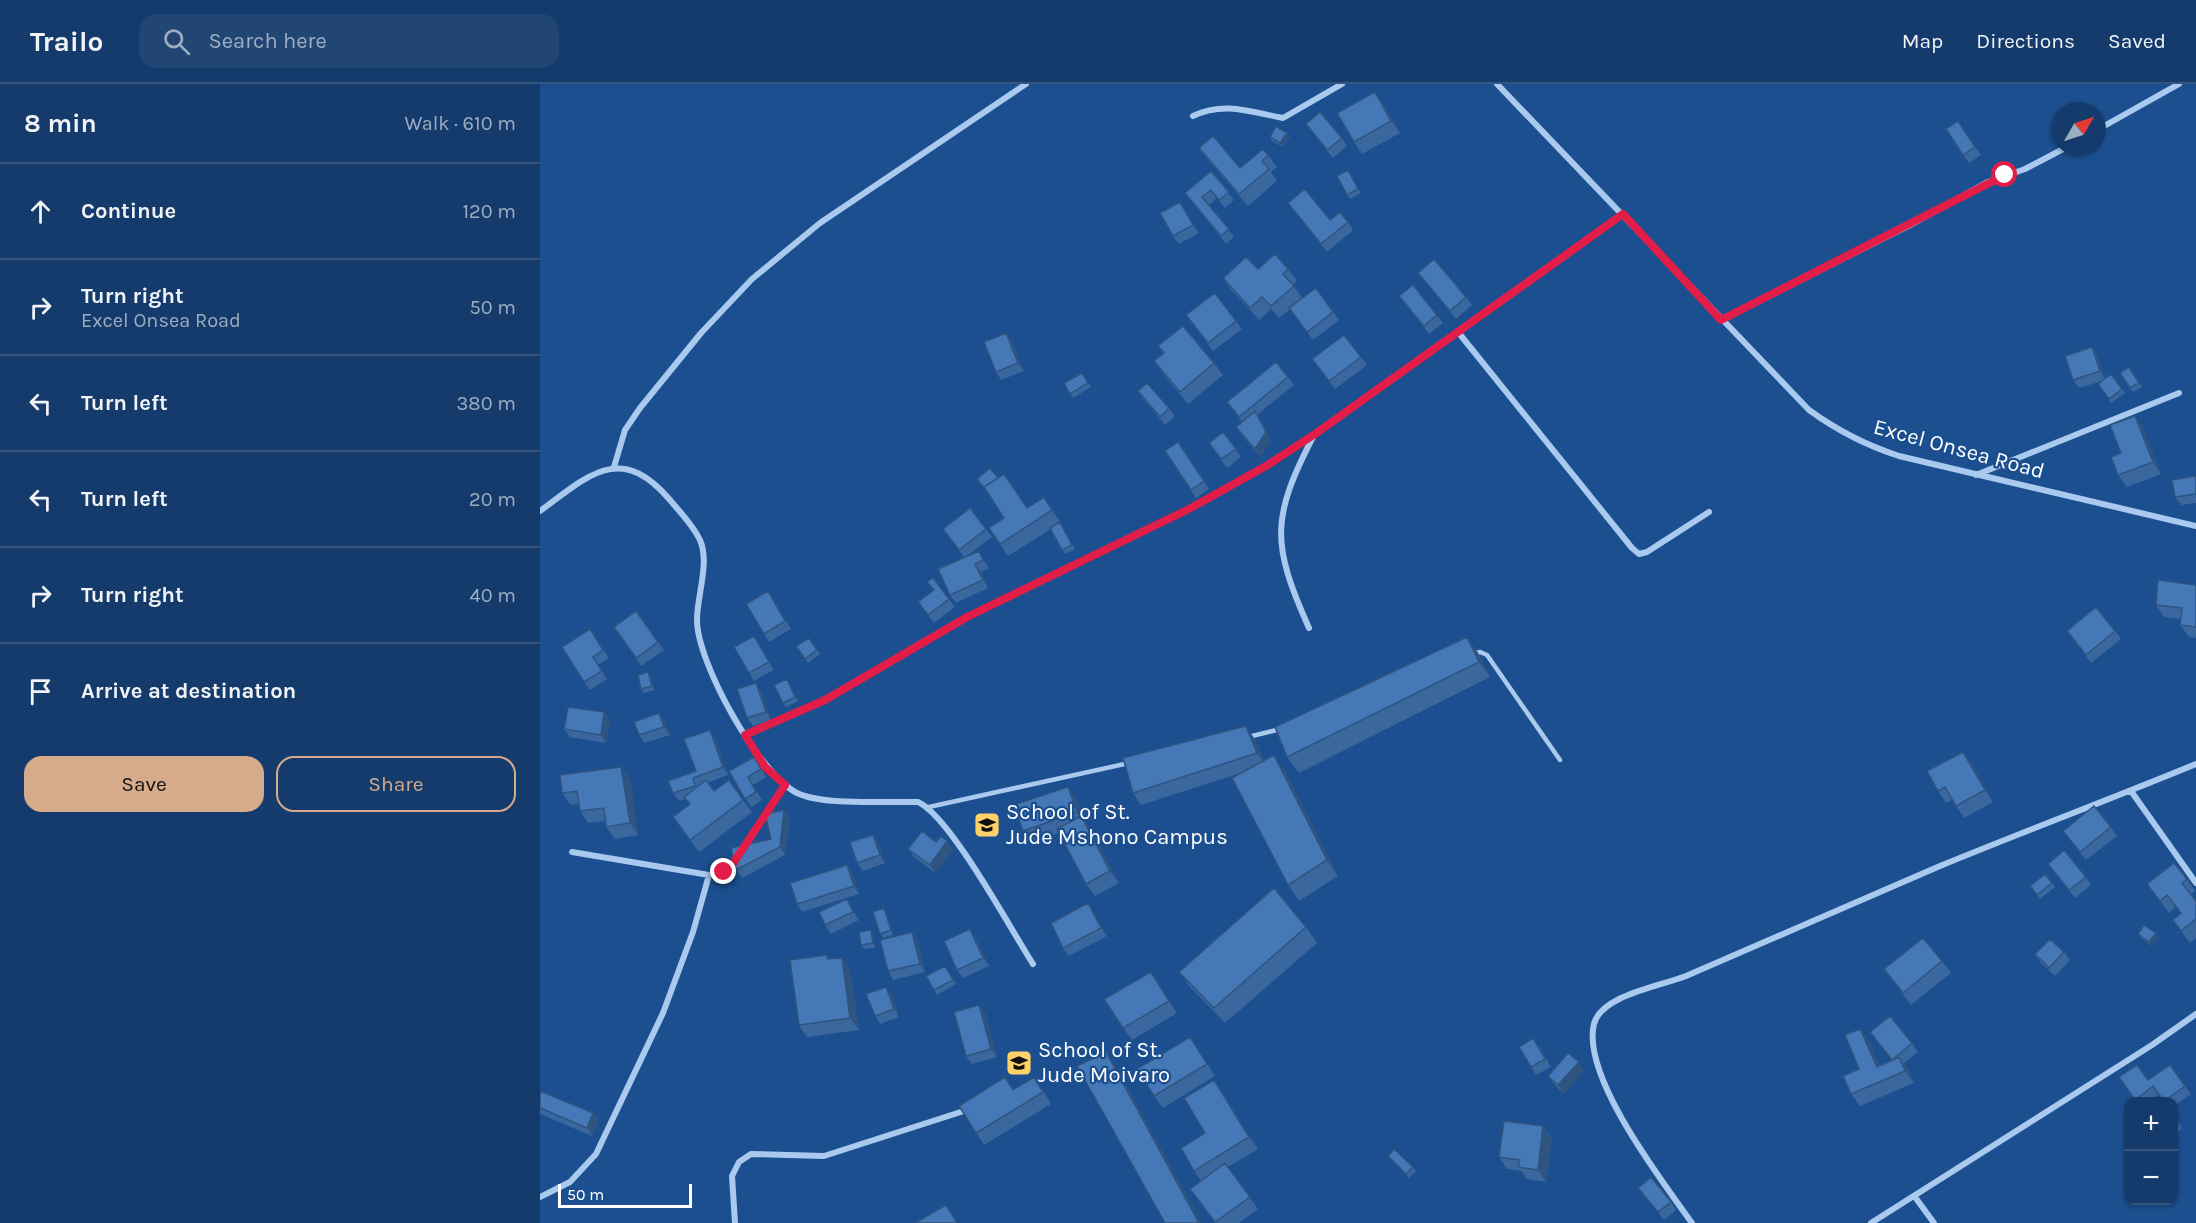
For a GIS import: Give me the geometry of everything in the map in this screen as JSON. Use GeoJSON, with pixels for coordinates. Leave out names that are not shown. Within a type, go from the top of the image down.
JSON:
{"type":"FeatureCollection","features":[{"type":"Feature","properties":{"kind":"street"},"geometry":{"type":"LineString","coordinates":[[614,467],[622,439],[640,408],[702,333],[752,279],[820,223],[1026,84]]}},
{"type":"Feature","properties":{"kind":"street"},"geometry":{"type":"LineString","coordinates":[[1193,116],[1213,108],[1231,107],[1283,118],[1342,84]]}},
{"type":"Feature","properties":{"kind":"street","name":"Excel Onsea Road"},"geometry":{"type":"LineString","coordinates":[[1497,84],[1623,214],[1721,320],[1809,410],[1834,429],[1871,447],[1976,475],[2196,526]]}},
{"type":"Feature","properties":{"kind":"street"},"geometry":{"type":"LineString","coordinates":[[2106,125],[2179,84]]}},
{"type":"Feature","properties":{"kind":"street"},"geometry":{"type":"LineString","coordinates":[[1721,320],[1910,225],[1988,182],[2025,170],[2052,155]]}},
{"type":"Feature","properties":{"kind":"street"},"geometry":{"type":"LineString","coordinates":[[745,735],[825,700],[967,617],[1189,509],[1266,466],[1315,434],[1623,214]]}},
{"type":"Feature","properties":{"kind":"street"},"geometry":{"type":"LineString","coordinates":[[1458,332],[1639,554],[1647,552],[1709,512]]}},
{"type":"Feature","properties":{"kind":"street"},"geometry":{"type":"LineString","coordinates":[[1976,475],[2179,393]]}},
{"type":"Feature","properties":{"kind":"street"},"geometry":{"type":"LineString","coordinates":[[1309,628],[1291,588],[1281,556],[1280,531],[1283,508],[1291,484],[1315,434]]}},
{"type":"Feature","properties":{"kind":"street"},"geometry":{"type":"LineString","coordinates":[[540,511],[568,490],[600,471],[614,467],[645,475],[660,489],[700,540],[704,555],[697,622],[702,644],[715,679],[765,767],[797,793],[821,800],[918,802],[929,807],[954,838],[1033,964]]}},
{"type":"Feature","properties":{"kind":"street"},"geometry":{"type":"LineString","coordinates":[[1692,1223],[1636,1139],[1600,1076],[1593,1051],[1592,1035],[1594,1023],[1600,1012],[1625,996],[1683,977],[1939,866],[2196,764]]}},
{"type":"Feature","properties":{"kind":"street"},"geometry":{"type":"LineString","coordinates":[[572,852],[709,875],[724,872],[732,865],[785,785]]}},
{"type":"Feature","properties":{"kind":"street"},"geometry":{"type":"LineString","coordinates":[[2131,791],[2196,882]]}},
{"type":"Feature","properties":{"kind":"street"},"geometry":{"type":"LineString","coordinates":[[540,1197],[570,1182],[596,1154],[663,1013],[689,942],[709,875]]}},
{"type":"Feature","properties":{"kind":"street"},"geometry":{"type":"LineString","coordinates":[[1871,1223],[2152,1045],[2196,1014]]}},
{"type":"Feature","properties":{"kind":"street"},"geometry":{"type":"LineString","coordinates":[[735,1223],[732,1176],[739,1162],[751,1154],[824,1156],[967,1110]]}},
{"type":"Feature","properties":{"kind":"street"},"geometry":{"type":"LineString","coordinates":[[1915,1197],[1934,1223]]}},
{"type":"Feature","properties":{"kind":"lane"},"geometry":{"type":"LineString","coordinates":[[1462,658],[1480,652],[1487,655],[1560,760]]}},
{"type":"Feature","properties":{"kind":"lane"},"geometry":{"type":"LineString","coordinates":[[1239,739],[1283,728]]}},
{"type":"Feature","properties":{"kind":"lane"},"geometry":{"type":"LineString","coordinates":[[929,807],[1134,762]]}},
{"type":"Feature","properties":{"kind":"building"},"geometry":{"type":"Polygon","coordinates":[[[1375,92],[1391,121],[1354,142],[1337,113],[1375,92]]]}},
{"type":"Feature","properties":{"kind":"building"},"geometry":{"type":"Polygon","coordinates":[[[1320,112],[1342,138],[1327,150],[1306,124],[1320,112]]]}},
{"type":"Feature","properties":{"kind":"building"},"geometry":{"type":"Polygon","coordinates":[[[1958,121],[1975,147],[1963,155],[1946,129],[1958,121]]]}},
{"type":"Feature","properties":{"kind":"building"},"geometry":{"type":"Polygon","coordinates":[[[1276,126],[1287,133],[1280,143],[1270,137],[1276,126]]]}},
{"type":"Feature","properties":{"kind":"building"},"geometry":{"type":"Polygon","coordinates":[[[1213,136],[1240,168],[1263,149],[1268,155],[1262,161],[1269,169],[1239,194],[1199,148],[1213,136]]]}},
{"type":"Feature","properties":{"kind":"building"},"geometry":{"type":"Polygon","coordinates":[[[1348,170],[1358,189],[1347,195],[1337,176],[1348,170]]]}},
{"type":"Feature","properties":{"kind":"building"},"geometry":{"type":"Polygon","coordinates":[[[1211,171],[1229,192],[1219,200],[1211,190],[1202,197],[1229,229],[1221,236],[1185,193],[1211,171]]]}},
{"type":"Feature","properties":{"kind":"building"},"geometry":{"type":"Polygon","coordinates":[[[1305,189],[1330,220],[1340,212],[1348,222],[1321,244],[1288,203],[1305,189]]]}},
{"type":"Feature","properties":{"kind":"building"},"geometry":{"type":"Polygon","coordinates":[[[1180,202],[1193,225],[1173,236],[1160,213],[1180,202]]]}},
{"type":"Feature","properties":{"kind":"building"},"geometry":{"type":"Polygon","coordinates":[[[1275,254],[1288,269],[1283,274],[1294,286],[1271,306],[1262,297],[1250,308],[1223,278],[1246,257],[1258,269],[1275,254]]]}},
{"type":"Feature","properties":{"kind":"building"},"geometry":{"type":"Polygon","coordinates":[[[1434,259],[1466,297],[1450,311],[1418,273],[1434,259]]]}},
{"type":"Feature","properties":{"kind":"building"},"geometry":{"type":"Polygon","coordinates":[[[1413,285],[1437,315],[1424,326],[1399,296],[1413,285]]]}},
{"type":"Feature","properties":{"kind":"building"},"geometry":{"type":"Polygon","coordinates":[[[1316,288],[1333,312],[1307,332],[1289,308],[1316,288]]]}},
{"type":"Feature","properties":{"kind":"building"},"geometry":{"type":"Polygon","coordinates":[[[1215,293],[1236,321],[1208,343],[1186,315],[1215,293]]]}},
{"type":"Feature","properties":{"kind":"building"},"geometry":{"type":"Polygon","coordinates":[[[1183,326],[1214,363],[1180,392],[1154,361],[1164,353],[1158,346],[1183,326]]]}},
{"type":"Feature","properties":{"kind":"building"},"geometry":{"type":"Polygon","coordinates":[[[1006,333],[1018,363],[996,372],[984,342],[1006,333]]]}},
{"type":"Feature","properties":{"kind":"building"},"geometry":{"type":"Polygon","coordinates":[[[1344,335],[1361,357],[1329,381],[1312,359],[1344,335]]]}},
{"type":"Feature","properties":{"kind":"building"},"geometry":{"type":"Polygon","coordinates":[[[2092,347],[2100,371],[2073,380],[2065,356],[2092,347]]]}},
{"type":"Feature","properties":{"kind":"building"},"geometry":{"type":"Polygon","coordinates":[[[1276,362],[1288,377],[1239,417],[1227,402],[1276,362]]]}},
{"type":"Feature","properties":{"kind":"building"},"geometry":{"type":"Polygon","coordinates":[[[2129,367],[2139,383],[2130,388],[2120,373],[2129,367]]]}},
{"type":"Feature","properties":{"kind":"building"},"geometry":{"type":"Polygon","coordinates":[[[1082,373],[1088,383],[1070,394],[1064,383],[1082,373]]]}},
{"type":"Feature","properties":{"kind":"building"},"geometry":{"type":"Polygon","coordinates":[[[2111,374],[2122,389],[2109,399],[2098,384],[2111,374]]]}},
{"type":"Feature","properties":{"kind":"building"},"geometry":{"type":"Polygon","coordinates":[[[1147,383],[1169,408],[1160,417],[1138,391],[1147,383]]]}},
{"type":"Feature","properties":{"kind":"building"},"geometry":{"type":"Polygon","coordinates":[[[1255,411],[1266,432],[1255,449],[1236,427],[1255,411]]]}},
{"type":"Feature","properties":{"kind":"building"},"geometry":{"type":"Polygon","coordinates":[[[2135,416],[2153,462],[2118,475],[2111,457],[2121,453],[2110,425],[2135,416]]]}},
{"type":"Feature","properties":{"kind":"building"},"geometry":{"type":"Polygon","coordinates":[[[1223,432],[1236,449],[1221,459],[1209,443],[1223,432]]]}},
{"type":"Feature","properties":{"kind":"building"},"geometry":{"type":"Polygon","coordinates":[[[1178,442],[1204,481],[1191,490],[1165,451],[1178,442]]]}},
{"type":"Feature","properties":{"kind":"building"},"geometry":{"type":"Polygon","coordinates":[[[990,468],[998,478],[984,487],[985,489],[977,479],[990,468]]]}},
{"type":"Feature","properties":{"kind":"building"},"geometry":{"type":"Polygon","coordinates":[[[1004,474],[1027,508],[1044,497],[1052,510],[1000,544],[989,528],[1004,518],[984,487],[1004,474]]]}},
{"type":"Feature","properties":{"kind":"building"},"geometry":{"type":"Polygon","coordinates":[[[2196,476],[2196,494],[2175,497],[2172,480],[2196,476]]]}},
{"type":"Feature","properties":{"kind":"building"},"geometry":{"type":"Polygon","coordinates":[[[970,508],[986,529],[959,550],[943,529],[970,508]]]}},
{"type":"Feature","properties":{"kind":"building"},"geometry":{"type":"Polygon","coordinates":[[[1060,522],[1072,545],[1062,550],[1050,528],[1060,522]]]}},
{"type":"Feature","properties":{"kind":"building"},"geometry":{"type":"Polygon","coordinates":[[[979,551],[983,560],[975,564],[983,580],[950,595],[938,569],[979,551]]]}},
{"type":"Feature","properties":{"kind":"building"},"geometry":{"type":"Polygon","coordinates":[[[933,578],[949,599],[928,615],[918,602],[934,590],[927,582],[933,578]]]}},
{"type":"Feature","properties":{"kind":"building"},"geometry":{"type":"Polygon","coordinates":[[[2158,580],[2196,585],[2196,627],[2180,625],[2182,608],[2156,605],[2158,580]]]}},
{"type":"Feature","properties":{"kind":"building"},"geometry":{"type":"Polygon","coordinates":[[[768,591],[785,621],[764,634],[746,604],[768,591]]]}},
{"type":"Feature","properties":{"kind":"building"},"geometry":{"type":"Polygon","coordinates":[[[2096,607],[2115,631],[2086,655],[2067,631],[2096,607]]]}},
{"type":"Feature","properties":{"kind":"building"},"geometry":{"type":"Polygon","coordinates":[[[636,611],[658,642],[636,658],[614,627],[636,611]]]}},
{"type":"Feature","properties":{"kind":"building"},"geometry":{"type":"Polygon","coordinates":[[[590,629],[603,650],[593,657],[602,671],[584,682],[562,647],[590,629]]]}},
{"type":"Feature","properties":{"kind":"building"},"geometry":{"type":"Polygon","coordinates":[[[754,636],[769,662],[749,673],[734,647],[754,636]]]}},
{"type":"Feature","properties":{"kind":"building"},"geometry":{"type":"Polygon","coordinates":[[[1467,637],[1479,662],[1287,757],[1275,727],[1467,637]]]}},
{"type":"Feature","properties":{"kind":"building"},"geometry":{"type":"Polygon","coordinates":[[[809,638],[817,650],[805,659],[796,646],[809,638]]]}},
{"type":"Feature","properties":{"kind":"building"},"geometry":{"type":"Polygon","coordinates":[[[648,672],[652,686],[641,689],[638,675],[648,672]]]}},
{"type":"Feature","properties":{"kind":"building"},"geometry":{"type":"Polygon","coordinates":[[[787,679],[795,697],[783,703],[774,685],[787,679]]]}},
{"type":"Feature","properties":{"kind":"building"},"geometry":{"type":"Polygon","coordinates":[[[756,683],[766,712],[747,718],[737,689],[756,683]]]}},
{"type":"Feature","properties":{"kind":"building"},"geometry":{"type":"Polygon","coordinates":[[[568,707],[604,712],[601,735],[564,729],[568,707]]]}},
{"type":"Feature","properties":{"kind":"building"},"geometry":{"type":"Polygon","coordinates":[[[659,713],[664,727],[639,735],[634,722],[659,713]]]}},
{"type":"Feature","properties":{"kind":"building"},"geometry":{"type":"Polygon","coordinates":[[[1246,726],[1257,753],[1133,793],[1123,758],[1246,726]]]}},
{"type":"Feature","properties":{"kind":"building"},"geometry":{"type":"Polygon","coordinates":[[[710,730],[723,767],[693,778],[695,786],[673,793],[668,781],[696,771],[684,739],[710,730]]]}},
{"type":"Feature","properties":{"kind":"building"},"geometry":{"type":"Polygon","coordinates":[[[1963,752],[1985,790],[1956,806],[1945,787],[1938,791],[1927,771],[1963,752]]]}},
{"type":"Feature","properties":{"kind":"building"},"geometry":{"type":"Polygon","coordinates":[[[1274,755],[1327,860],[1288,885],[1232,778],[1274,755]]]}},
{"type":"Feature","properties":{"kind":"building"},"geometry":{"type":"Polygon","coordinates":[[[754,757],[761,769],[748,777],[756,792],[745,799],[729,771],[754,757]]]}},
{"type":"Feature","properties":{"kind":"building"},"geometry":{"type":"Polygon","coordinates":[[[621,767],[630,823],[606,827],[604,808],[580,811],[577,791],[562,793],[560,775],[621,767]]]}},
{"type":"Feature","properties":{"kind":"building"},"geometry":{"type":"Polygon","coordinates":[[[706,780],[714,791],[729,780],[743,800],[690,840],[673,817],[690,804],[684,797],[706,780]]]}},
{"type":"Feature","properties":{"kind":"building"},"geometry":{"type":"Polygon","coordinates":[[[1068,787],[1077,812],[1023,831],[1014,805],[1068,787]]]}},
{"type":"Feature","properties":{"kind":"building"},"geometry":{"type":"Polygon","coordinates":[[[2094,806],[2111,827],[2080,852],[2063,831],[2094,806]]]}},
{"type":"Feature","properties":{"kind":"building"},"geometry":{"type":"Polygon","coordinates":[[[784,810],[780,847],[736,870],[731,848],[771,839],[765,814],[784,810]]]}},
{"type":"Feature","properties":{"kind":"building"},"geometry":{"type":"Polygon","coordinates":[[[1081,816],[1110,871],[1086,884],[1057,829],[1081,816]]]}},
{"type":"Feature","properties":{"kind":"building"},"geometry":{"type":"Polygon","coordinates":[[[922,831],[936,842],[941,836],[947,841],[930,865],[908,849],[922,831]]]}},
{"type":"Feature","properties":{"kind":"building"},"geometry":{"type":"Polygon","coordinates":[[[873,835],[880,855],[857,863],[850,842],[873,835]]]}},
{"type":"Feature","properties":{"kind":"building"},"geometry":{"type":"Polygon","coordinates":[[[2064,850],[2086,877],[2069,890],[2048,864],[2064,850]]]}},
{"type":"Feature","properties":{"kind":"building"},"geometry":{"type":"Polygon","coordinates":[[[2174,863],[2187,879],[2182,883],[2196,901],[2196,919],[2181,931],[2173,920],[2181,913],[2167,895],[2160,901],[2147,884],[2174,863]]]}},
{"type":"Feature","properties":{"kind":"building"},"geometry":{"type":"Polygon","coordinates":[[[847,865],[854,886],[797,904],[790,883],[847,865]]]}},
{"type":"Feature","properties":{"kind":"building"},"geometry":{"type":"Polygon","coordinates":[[[2045,874],[2052,883],[2037,895],[2030,886],[2045,874]]]}},
{"type":"Feature","properties":{"kind":"building"},"geometry":{"type":"Polygon","coordinates":[[[1274,888],[1306,927],[1214,1008],[1179,972],[1274,888]]]}},
{"type":"Feature","properties":{"kind":"building"},"geometry":{"type":"Polygon","coordinates":[[[847,899],[853,912],[825,925],[819,912],[847,899]]]}},
{"type":"Feature","properties":{"kind":"building"},"geometry":{"type":"Polygon","coordinates":[[[1088,903],[1101,928],[1063,948],[1051,923],[1088,903]]]}},
{"type":"Feature","properties":{"kind":"building"},"geometry":{"type":"Polygon","coordinates":[[[884,908],[891,930],[880,934],[873,912],[884,908]]]}},
{"type":"Feature","properties":{"kind":"building"},"geometry":{"type":"Polygon","coordinates":[[[2144,925],[2156,933],[2149,942],[2138,934],[2144,925]]]}},
{"type":"Feature","properties":{"kind":"building"},"geometry":{"type":"Polygon","coordinates":[[[970,929],[983,958],[957,970],[944,941],[970,929]]]}},
{"type":"Feature","properties":{"kind":"building"},"geometry":{"type":"Polygon","coordinates":[[[871,930],[873,943],[861,945],[859,932],[871,930]]]}},
{"type":"Feature","properties":{"kind":"building"},"geometry":{"type":"Polygon","coordinates":[[[912,932],[920,964],[888,971],[880,940],[912,932]]]}},
{"type":"Feature","properties":{"kind":"building"},"geometry":{"type":"Polygon","coordinates":[[[1923,938],[1942,961],[1903,993],[1884,969],[1923,938]]]}},
{"type":"Feature","properties":{"kind":"building"},"geometry":{"type":"Polygon","coordinates":[[[2050,939],[2064,952],[2049,968],[2035,954],[2050,939]]]}},
{"type":"Feature","properties":{"kind":"building"},"geometry":{"type":"Polygon","coordinates":[[[827,955],[827,959],[842,958],[850,1018],[799,1025],[790,960],[827,955]]]}},
{"type":"Feature","properties":{"kind":"building"},"geometry":{"type":"Polygon","coordinates":[[[945,966],[953,980],[934,990],[926,976],[945,966]]]}},
{"type":"Feature","properties":{"kind":"building"},"geometry":{"type":"Polygon","coordinates":[[[1151,972],[1169,1001],[1123,1028],[1104,999],[1151,972]]]}},
{"type":"Feature","properties":{"kind":"building"},"geometry":{"type":"Polygon","coordinates":[[[886,987],[894,1009],[875,1016],[866,994],[886,987]]]}},
{"type":"Feature","properties":{"kind":"building"},"geometry":{"type":"Polygon","coordinates":[[[979,1005],[991,1049],[966,1056],[954,1012],[979,1005]]]}},
{"type":"Feature","properties":{"kind":"building"},"geometry":{"type":"Polygon","coordinates":[[[1890,1016],[1912,1043],[1892,1060],[1870,1032],[1890,1016]]]}},
{"type":"Feature","properties":{"kind":"building"},"geometry":{"type":"Polygon","coordinates":[[[1860,1029],[1877,1067],[1899,1057],[1905,1071],[1851,1094],[1843,1076],[1859,1069],[1845,1035],[1860,1029]]]}},
{"type":"Feature","properties":{"kind":"building"},"geometry":{"type":"Polygon","coordinates":[[[1190,1037],[1207,1064],[1154,1096],[1137,1069],[1190,1037]]]}},
{"type":"Feature","properties":{"kind":"building"},"geometry":{"type":"Polygon","coordinates":[[[1533,1038],[1545,1059],[1531,1067],[1519,1047],[1533,1038]]]}},
{"type":"Feature","properties":{"kind":"building"},"geometry":{"type":"Polygon","coordinates":[[[1106,1052],[1199,1223],[1165,1223],[1077,1066],[1106,1052]]]}},
{"type":"Feature","properties":{"kind":"building"},"geometry":{"type":"Polygon","coordinates":[[[1568,1053],[1579,1062],[1558,1085],[1548,1076],[1568,1053]]]}},
{"type":"Feature","properties":{"kind":"building"},"geometry":{"type":"Polygon","coordinates":[[[2137,1065],[2148,1080],[2170,1065],[2185,1086],[2170,1097],[2161,1097],[2153,1086],[2139,1097],[2133,1097],[2119,1077],[2137,1065]]]}},
{"type":"Feature","properties":{"kind":"building"},"geometry":{"type":"Polygon","coordinates":[[[1005,1077],[1013,1090],[1034,1077],[1043,1092],[976,1133],[959,1106],[1005,1077]]]}},
{"type":"Feature","properties":{"kind":"building"},"geometry":{"type":"Polygon","coordinates":[[[1214,1080],[1249,1137],[1194,1171],[1181,1148],[1205,1133],[1184,1098],[1214,1080]]]}},
{"type":"Feature","properties":{"kind":"building"},"geometry":{"type":"Polygon","coordinates":[[[540,1091],[593,1113],[587,1128],[540,1108],[540,1091]]]}},
{"type":"Feature","properties":{"kind":"building"},"geometry":{"type":"Polygon","coordinates":[[[1504,1121],[1543,1126],[1538,1170],[1518,1167],[1520,1160],[1499,1157],[1504,1121]]]}},
{"type":"Feature","properties":{"kind":"building"},"geometry":{"type":"Polygon","coordinates":[[[1394,1149],[1413,1167],[1406,1174],[1388,1156],[1394,1149]]]}},
{"type":"Feature","properties":{"kind":"building"},"geometry":{"type":"Polygon","coordinates":[[[1225,1163],[1250,1197],[1215,1222],[1190,1189],[1225,1163]]]}},
{"type":"Feature","properties":{"kind":"building"},"geometry":{"type":"Polygon","coordinates":[[[1651,1177],[1671,1202],[1658,1212],[1638,1188],[1651,1177]]]}},
{"type":"Feature","properties":{"kind":"building"},"geometry":{"type":"Polygon","coordinates":[[[946,1205],[957,1223],[915,1223],[946,1205]]]}},
{"type":"Feature","properties":{"kind":"place","name":"School of St. Jude Mshono Campus"},"geometry":{"type":"Point","coordinates":[987,825]}},
{"type":"Feature","properties":{"kind":"place","name":"School of St. Jude Moivaro"},"geometry":{"type":"Point","coordinates":[1019,1063]}},
{"type":"Feature","properties":{"kind":"route"},"geometry":{"type":"LineString","coordinates":[[724,872],[732,865],[785,785],[765,767],[745,735],[825,700],[967,617],[1090,559],[1231,487],[1315,434],[1498,301],[1623,214],[1721,320],[2005,175]]}}]}
